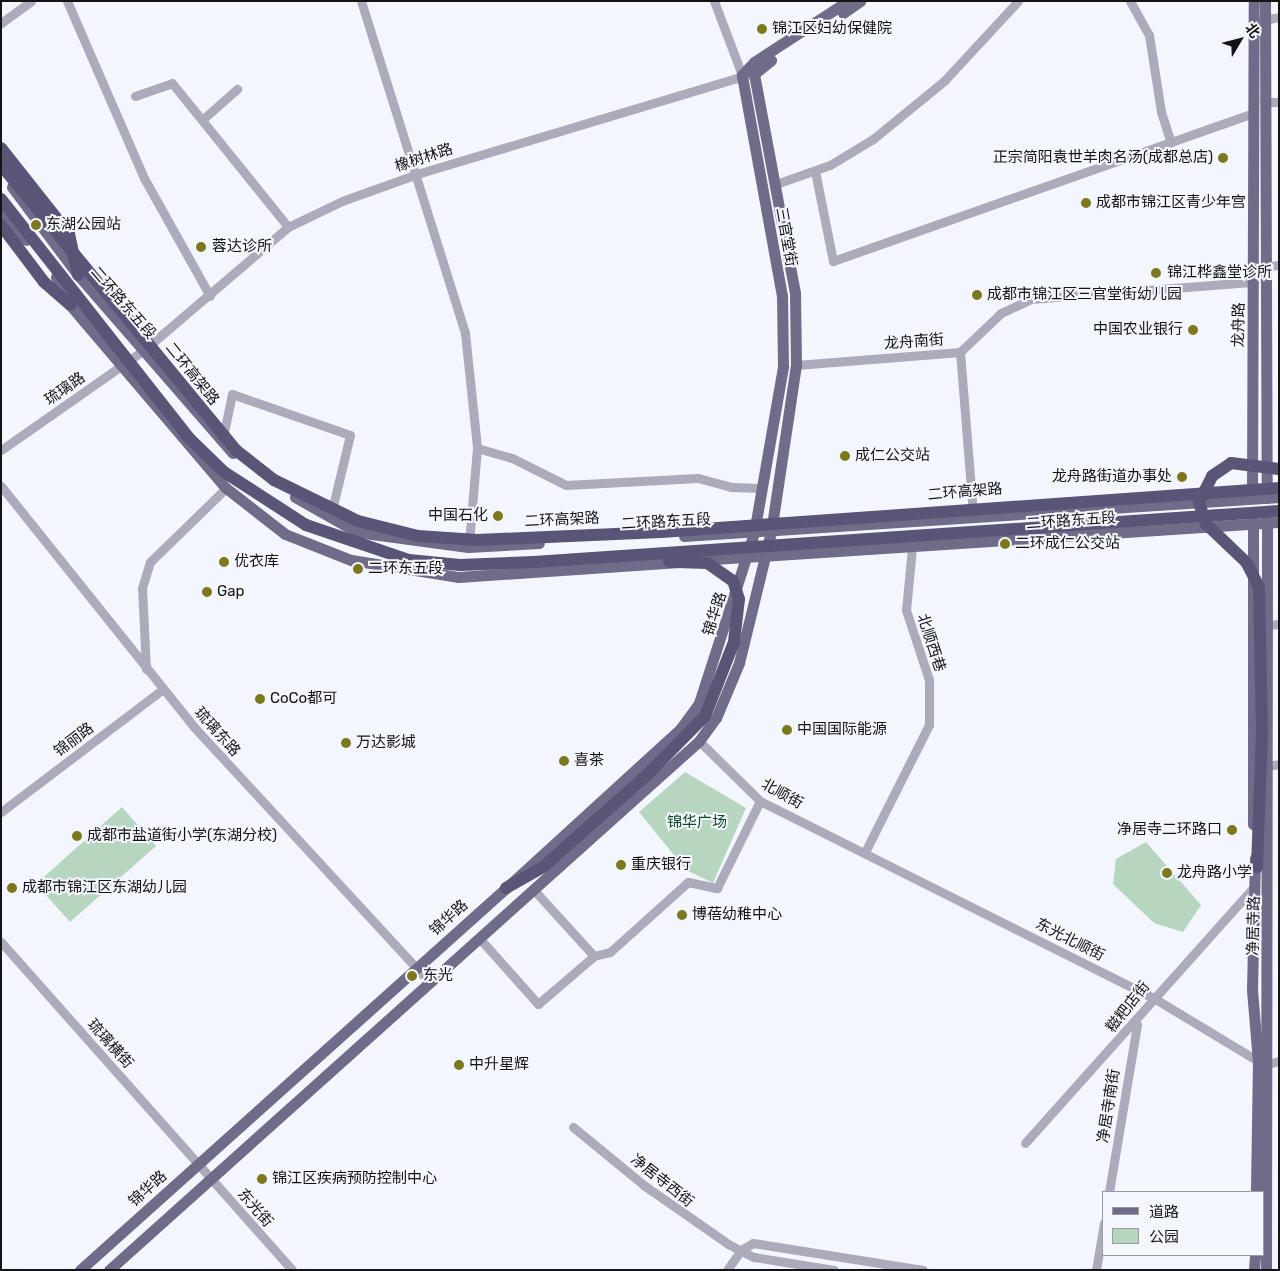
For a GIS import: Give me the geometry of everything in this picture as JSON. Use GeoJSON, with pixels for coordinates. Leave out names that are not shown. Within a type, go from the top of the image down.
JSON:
{"type":"FeatureCollection","features":[{"type":"Feature","properties":{"kind":"highway"},"geometry":{"type":"LineString","coordinates":[[1,148],[69,234],[78,275]]}},
{"type":"Feature","properties":{"kind":"highway","name":"二环高架路"},"geometry":{"type":"LineString","coordinates":[[1,165],[237,451],[274,480],[358,521],[418,536],[477,540],[661,532],[1279,488]]}},
{"type":"Feature","properties":{"kind":"highway"},"geometry":{"type":"LineString","coordinates":[[1,199],[190,439],[260,500],[306,525],[409,560],[460,565],[534,562],[1279,511]]}},
{"type":"Feature","properties":{"kind":"highway"},"geometry":{"type":"LineString","coordinates":[[1,225],[44,282],[70,305]]}},
{"type":"Feature","properties":{"kind":"highway"},"geometry":{"type":"LineString","coordinates":[[1257,867],[1262,732],[1258,587],[1247,563],[1206,524],[1200,502],[1212,476],[1231,464],[1279,469]]}},
{"type":"Feature","properties":{"kind":"highway"},"geometry":{"type":"LineString","coordinates":[[506,888],[544,867],[705,716],[734,642],[739,599],[733,581],[706,563],[573,566],[534,562]]}},
{"type":"Feature","properties":{"kind":"main road"},"geometry":{"type":"LineString","coordinates":[[742,75],[754,62],[848,1]]}},
{"type":"Feature","properties":{"kind":"main road"},"geometry":{"type":"LineString","coordinates":[[754,74],[860,1]]}},
{"type":"Feature","properties":{"kind":"main road","name":"龙舟路"},"geometry":{"type":"LineString","coordinates":[[1252,500],[1253,113],[1260,21],[1254,1]]}},
{"type":"Feature","properties":{"kind":"main road"},"geometry":{"type":"LineString","coordinates":[[1260,21],[1265,1]]}},
{"type":"Feature","properties":{"kind":"main road","name":"净居寺路"},"geometry":{"type":"LineString","coordinates":[[1260,21],[1274,266],[1273,765],[1266,1270]]}},
{"type":"Feature","properties":{"kind":"main road","name":"三官堂街"},"geometry":{"type":"LineString","coordinates":[[754,74],[795,294],[796,365],[771,532]]}},
{"type":"Feature","properties":{"kind":"main road","name":"三官堂街"},"geometry":{"type":"LineString","coordinates":[[742,75],[782,296],[783,366],[754,533]]}},
{"type":"Feature","properties":{"kind":"main road","name":"二环路东五段"},"geometry":{"type":"LineString","coordinates":[[1,173],[78,275],[221,442],[259,476],[357,532],[468,547],[771,532],[973,516],[1273,498]]}},
{"type":"Feature","properties":{"kind":"main road","name":"二环路东五段"},"geometry":{"type":"LineString","coordinates":[[1,210],[61,283],[70,305],[226,488],[285,534],[351,560],[458,577],[746,557],[912,548],[1273,522]]}},
{"type":"Feature","properties":{"kind":"main road","name":"净居寺路"},"geometry":{"type":"LineString","coordinates":[[1252,500],[1253,846],[1257,867],[1253,888],[1252,990],[1268,1062],[1256,1191]]}},
{"type":"Feature","properties":{"kind":"main road"},"geometry":{"type":"LineString","coordinates":[[109,1270],[699,741],[716,718],[739,663],[771,532]]}},
{"type":"Feature","properties":{"kind":"main road","name":"锦华路"},"geometry":{"type":"LineString","coordinates":[[80,1270],[506,888],[681,728],[699,703],[754,533]]}},
{"type":"Feature","properties":{"kind":"main road"},"geometry":{"type":"LineString","coordinates":[[1254,1270],[1255,1256]]}},
{"type":"Feature","properties":{"kind":"street"},"geometry":{"type":"LineString","coordinates":[[1,23],[31,1]]}},
{"type":"Feature","properties":{"kind":"street"},"geometry":{"type":"LineString","coordinates":[[67,1],[144,178],[210,296]]}},
{"type":"Feature","properties":{"kind":"street"},"geometry":{"type":"LineString","coordinates":[[361,1],[417,174],[465,333],[477,448],[468,547]]}},
{"type":"Feature","properties":{"kind":"street"},"geometry":{"type":"LineString","coordinates":[[714,1],[742,75]]}},
{"type":"Feature","properties":{"kind":"street"},"geometry":{"type":"LineString","coordinates":[[776,184],[815,170],[873,139],[944,81],[1018,1]]}},
{"type":"Feature","properties":{"kind":"street"},"geometry":{"type":"LineString","coordinates":[[1130,1],[1149,35],[1161,112],[1171,142]]}},
{"type":"Feature","properties":{"kind":"street"},"geometry":{"type":"LineString","coordinates":[[1260,21],[1279,17]]}},
{"type":"Feature","properties":{"kind":"street","name":"橡树林路"},"geometry":{"type":"LineString","coordinates":[[144,350],[210,296],[288,227],[342,201],[417,174],[742,75],[754,74]]}},
{"type":"Feature","properties":{"kind":"street"},"geometry":{"type":"LineString","coordinates":[[135,96],[172,83],[288,227]]}},
{"type":"Feature","properties":{"kind":"street"},"geometry":{"type":"LineString","coordinates":[[202,120],[237,89]]}},
{"type":"Feature","properties":{"kind":"street"},"geometry":{"type":"LineString","coordinates":[[1264,102],[1279,102]]}},
{"type":"Feature","properties":{"kind":"street"},"geometry":{"type":"LineString","coordinates":[[815,170],[832,261],[1253,113]]}},
{"type":"Feature","properties":{"kind":"street","name":"龙舟南街"},"geometry":{"type":"LineString","coordinates":[[796,365],[960,352],[1001,313],[1031,299],[1254,282]]}},
{"type":"Feature","properties":{"kind":"street","name":"琉璃路"},"geometry":{"type":"LineString","coordinates":[[1,450],[144,350]]}},
{"type":"Feature","properties":{"kind":"street"},"geometry":{"type":"LineString","coordinates":[[960,352],[973,516]]}},
{"type":"Feature","properties":{"kind":"street"},"geometry":{"type":"LineString","coordinates":[[221,442],[232,394],[350,435],[330,517]]}},
{"type":"Feature","properties":{"kind":"street"},"geometry":{"type":"LineString","coordinates":[[477,448],[512,458],[566,485],[698,478],[731,488],[761,488]]}},
{"type":"Feature","properties":{"kind":"street","name":"琉璃东路"},"geometry":{"type":"LineString","coordinates":[[1,486],[163,689],[429,982]]}},
{"type":"Feature","properties":{"kind":"street"},"geometry":{"type":"LineString","coordinates":[[146,669],[142,588],[150,562],[226,488]]}},
{"type":"Feature","properties":{"kind":"street","name":"北顺西巷"},"geometry":{"type":"LineString","coordinates":[[865,852],[930,725],[929,680],[906,610],[912,548]]}},
{"type":"Feature","properties":{"kind":"street","name":"锦丽路"},"geometry":{"type":"LineString","coordinates":[[1,812],[163,689]]}},
{"type":"Feature","properties":{"kind":"street","name":"北顺街"},"geometry":{"type":"LineString","coordinates":[[699,741],[760,801],[865,852]]}},
{"type":"Feature","properties":{"kind":"street"},"geometry":{"type":"LineString","coordinates":[[481,940],[538,1004],[594,956],[610,952],[688,882],[717,888],[760,801]]}},
{"type":"Feature","properties":{"kind":"street","name":"东光北顺街"},"geometry":{"type":"LineString","coordinates":[[865,852],[1152,997],[1268,1062]]}},
{"type":"Feature","properties":{"kind":"street","name":"糍粑店街"},"geometry":{"type":"LineString","coordinates":[[1025,1143],[1137,1024],[1152,997],[1253,888]]}},
{"type":"Feature","properties":{"kind":"street"},"geometry":{"type":"LineString","coordinates":[[533,889],[594,956]]}},
{"type":"Feature","properties":{"kind":"street","name":"琉璃横街"},"geometry":{"type":"LineString","coordinates":[[1,942],[198,1164]]}},
{"type":"Feature","properties":{"kind":"street","name":"净居寺南街"},"geometry":{"type":"LineString","coordinates":[[1109,1191],[1137,1024]]}},
{"type":"Feature","properties":{"kind":"street","name":"净居寺西街"},"geometry":{"type":"LineString","coordinates":[[573,1127],[698,1225],[740,1250],[754,1257],[834,1270]]}},
{"type":"Feature","properties":{"kind":"street","name":"东光街"},"geometry":{"type":"LineString","coordinates":[[198,1164],[292,1270]]}},
{"type":"Feature","properties":{"kind":"street"},"geometry":{"type":"LineString","coordinates":[[1096,1270],[1102,1235]]}},
{"type":"Feature","properties":{"kind":"street"},"geometry":{"type":"LineString","coordinates":[[727,1270],[740,1250],[753,1243],[923,1270]]}},
{"type":"Feature","properties":{"kind":"green space","name":"锦华广场"},"geometry":{"type":"Polygon","coordinates":[[[685,772],[746,808],[713,883],[686,870],[639,812],[685,772]]]}},
{"type":"Feature","properties":{"kind":"green space"},"geometry":{"type":"Polygon","coordinates":[[[122,807],[156,846],[70,922],[36,884],[122,807]]]}},
{"type":"Feature","properties":{"kind":"green space"},"geometry":{"type":"Polygon","coordinates":[[[1146,842],[1201,905],[1183,932],[1154,923],[1113,884],[1116,859],[1146,842]]]}},
{"type":"Feature","properties":{"kind":"place","name":"锦江区妇幼保健院"},"geometry":{"type":"Point","coordinates":[762,29]}},
{"type":"Feature","properties":{"kind":"place","name":"正宗简阳袁世羊肉名汤(成都总店)"},"geometry":{"type":"Point","coordinates":[1223,158]}},
{"type":"Feature","properties":{"kind":"place","name":"成都市锦江区青少年宫"},"geometry":{"type":"Point","coordinates":[1086,203]}},
{"type":"Feature","properties":{"kind":"place","name":"东湖公园站"},"geometry":{"type":"Point","coordinates":[36,225]}},
{"type":"Feature","properties":{"kind":"place","name":"蓉达诊所"},"geometry":{"type":"Point","coordinates":[201,247]}},
{"type":"Feature","properties":{"kind":"place","name":"锦江桦鑫堂诊所"},"geometry":{"type":"Point","coordinates":[1156,273]}},
{"type":"Feature","properties":{"kind":"place","name":"成都市锦江区三官堂街幼儿园"},"geometry":{"type":"Point","coordinates":[977,295]}},
{"type":"Feature","properties":{"kind":"place","name":"中国农业银行"},"geometry":{"type":"Point","coordinates":[1193,330]}},
{"type":"Feature","properties":{"kind":"place","name":"成仁公交站"},"geometry":{"type":"Point","coordinates":[845,456]}},
{"type":"Feature","properties":{"kind":"place","name":"龙舟路街道办事处"},"geometry":{"type":"Point","coordinates":[1182,477]}},
{"type":"Feature","properties":{"kind":"place","name":"中国石化"},"geometry":{"type":"Point","coordinates":[498,516]}},
{"type":"Feature","properties":{"kind":"place","name":"二环成仁公交站"},"geometry":{"type":"Point","coordinates":[1005,544]}},
{"type":"Feature","properties":{"kind":"place","name":"优衣库"},"geometry":{"type":"Point","coordinates":[224,562]}},
{"type":"Feature","properties":{"kind":"place","name":"二环东五段"},"geometry":{"type":"Point","coordinates":[358,569]}},
{"type":"Feature","properties":{"kind":"place","name":"Gap"},"geometry":{"type":"Point","coordinates":[207,592]}},
{"type":"Feature","properties":{"kind":"place","name":"CoCo都可"},"geometry":{"type":"Point","coordinates":[260,699]}},
{"type":"Feature","properties":{"kind":"place","name":"中国国际能源"},"geometry":{"type":"Point","coordinates":[787,730]}},
{"type":"Feature","properties":{"kind":"place","name":"万达影城"},"geometry":{"type":"Point","coordinates":[346,743]}},
{"type":"Feature","properties":{"kind":"place","name":"喜茶"},"geometry":{"type":"Point","coordinates":[564,761]}},
{"type":"Feature","properties":{"kind":"place","name":"净居寺二环路口"},"geometry":{"type":"Point","coordinates":[1232,830]}},
{"type":"Feature","properties":{"kind":"place","name":"成都市盐道街小学(东湖分校)"},"geometry":{"type":"Point","coordinates":[77,836]}},
{"type":"Feature","properties":{"kind":"place","name":"重庆银行"},"geometry":{"type":"Point","coordinates":[621,865]}},
{"type":"Feature","properties":{"kind":"place","name":"龙舟路小学"},"geometry":{"type":"Point","coordinates":[1167,873]}},
{"type":"Feature","properties":{"kind":"place","name":"成都市锦江区东湖幼儿园"},"geometry":{"type":"Point","coordinates":[12,888]}},
{"type":"Feature","properties":{"kind":"place","name":"博蓓幼稚中心"},"geometry":{"type":"Point","coordinates":[682,915]}},
{"type":"Feature","properties":{"kind":"place","name":"东光"},"geometry":{"type":"Point","coordinates":[412,976]}},
{"type":"Feature","properties":{"kind":"place","name":"中升星辉"},"geometry":{"type":"Point","coordinates":[459,1065]}},
{"type":"Feature","properties":{"kind":"place","name":"锦江区疾病预防控制中心"},"geometry":{"type":"Point","coordinates":[262,1179]}}]}
